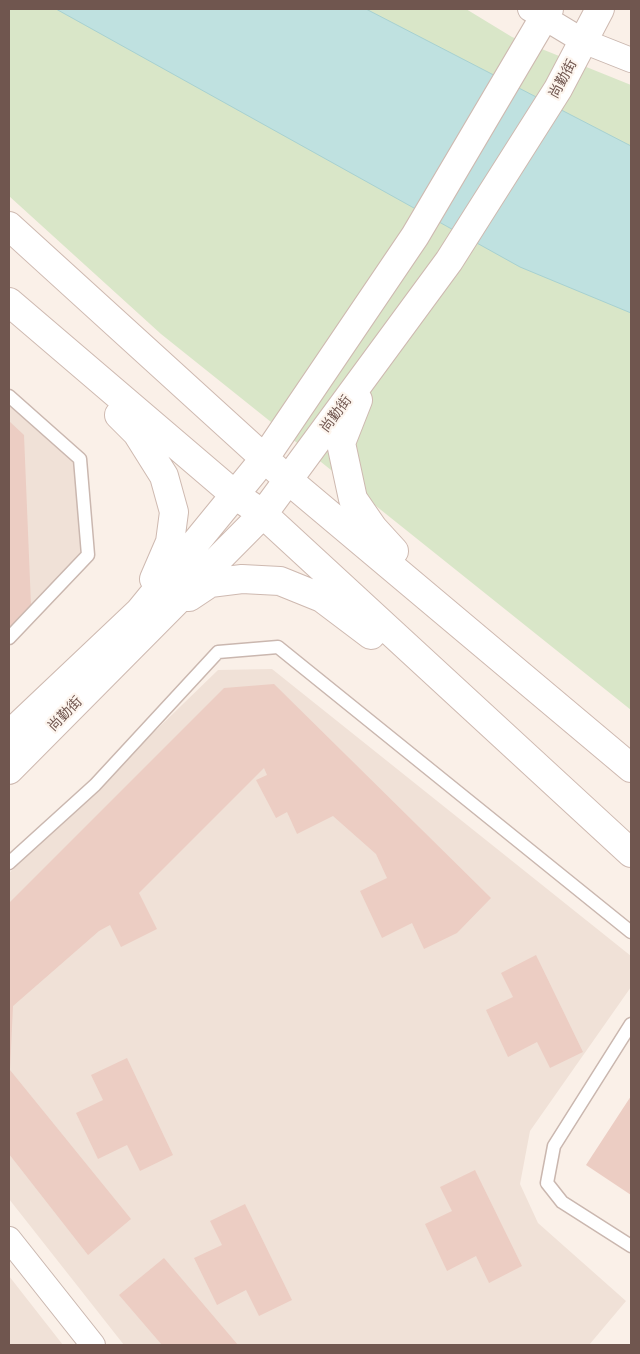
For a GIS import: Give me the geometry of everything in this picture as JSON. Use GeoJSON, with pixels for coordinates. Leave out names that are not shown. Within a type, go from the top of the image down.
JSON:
{"type":"FeatureCollection","features":[{"type":"Feature","properties":{"kind":"main road","name":"尚勤街"},"geometry":{"type":"LineString","coordinates":[[9,735],[263,514],[448,261],[558,89],[600,9]]}},
{"type":"Feature","properties":{"kind":"main road","name":"尚勤街"},"geometry":{"type":"LineString","coordinates":[[9,770],[150,614],[235,496],[264,460],[414,236],[519,64],[542,11]]}},
{"type":"Feature","properties":{"kind":"main road"},"geometry":{"type":"LineString","coordinates":[[9,226],[264,460],[631,768]]}},
{"type":"Feature","properties":{"kind":"main road"},"geometry":{"type":"LineString","coordinates":[[9,302],[235,496],[263,514],[631,853]]}},
{"type":"Feature","properties":{"kind":"main road"},"geometry":{"type":"LineString","coordinates":[[9,302],[137,433],[164,476],[174,512],[170,542],[150,614]]}},
{"type":"Feature","properties":{"kind":"main road"},"geometry":{"type":"LineString","coordinates":[[372,367],[341,443],[353,499],[373,528],[412,571],[535,687]]}},
{"type":"Feature","properties":{"kind":"main road"},"geometry":{"type":"LineString","coordinates":[[150,614],[210,583],[242,580],[280,581],[322,598],[500,732]]}},
{"type":"Feature","properties":{"kind":"street"},"geometry":{"type":"LineString","coordinates":[[542,11],[583,41],[631,60]]}},
{"type":"Feature","properties":{"kind":"street"},"geometry":{"type":"LineString","coordinates":[[9,1239],[93,1345]]}},
{"type":"Feature","properties":{"kind":"lane"},"geometry":{"type":"LineString","coordinates":[[9,396],[80,459],[88,554],[9,638]]}},
{"type":"Feature","properties":{"kind":"lane"},"geometry":{"type":"LineString","coordinates":[[9,863],[95,785],[218,652],[278,646],[631,932]]}},
{"type":"Feature","properties":{"kind":"lane"},"geometry":{"type":"LineString","coordinates":[[631,1024],[554,1146],[547,1183],[562,1202],[631,1246]]}},
{"type":"Feature","properties":{"kind":"shaded area"},"geometry":{"type":"Polygon","coordinates":[[[9,402],[74,461],[82,552],[9,632],[9,402]]]}},
{"type":"Feature","properties":{"kind":"shaded area"},"geometry":{"type":"Polygon","coordinates":[[[272,669],[631,956],[631,987],[530,1131],[520,1184],[538,1223],[626,1301],[589,1345],[124,1345],[9,1199],[9,873],[218,670],[272,669]]]}},
{"type":"Feature","properties":{"kind":"shaded area"},"geometry":{"type":"Polygon","coordinates":[[[9,1276],[63,1345],[9,1345],[9,1276]]]}},
{"type":"Feature","properties":{"kind":"green space"},"geometry":{"type":"Polygon","coordinates":[[[9,9],[466,9],[512,37],[631,85],[631,710],[161,334],[9,196],[9,9]]]}},
{"type":"Feature","properties":{"kind":"water"},"geometry":{"type":"Polygon","coordinates":[[[56,9],[366,9],[631,146],[631,313],[520,267],[56,9]]]}},
{"type":"Feature","properties":{"kind":"building"},"geometry":{"type":"Polygon","coordinates":[[[9,421],[24,435],[31,605],[9,629],[9,421]]]}},
{"type":"Feature","properties":{"kind":"building"},"geometry":{"type":"Polygon","coordinates":[[[274,684],[491,898],[457,933],[424,949],[412,923],[382,938],[360,891],[387,878],[376,854],[333,816],[297,834],[287,812],[276,818],[256,780],[267,775],[264,768],[139,893],[157,929],[121,947],[110,925],[99,931],[13,1006],[10,1070],[131,1219],[88,1255],[9,1154],[9,903],[224,688],[274,684]]]}},
{"type":"Feature","properties":{"kind":"building"},"geometry":{"type":"Polygon","coordinates":[[[536,955],[583,1052],[550,1068],[537,1042],[508,1057],[486,1010],[513,997],[501,973],[536,955]]]}},
{"type":"Feature","properties":{"kind":"building"},"geometry":{"type":"Polygon","coordinates":[[[127,1058],[173,1155],[140,1171],[127,1145],[98,1159],[76,1113],[103,1100],[91,1075],[127,1058]]]}},
{"type":"Feature","properties":{"kind":"building"},"geometry":{"type":"Polygon","coordinates":[[[631,1096],[631,1195],[586,1165],[631,1096]]]}},
{"type":"Feature","properties":{"kind":"building"},"geometry":{"type":"Polygon","coordinates":[[[475,1170],[522,1266],[489,1283],[476,1256],[447,1271],[425,1224],[452,1211],[440,1187],[475,1170]]]}},
{"type":"Feature","properties":{"kind":"building"},"geometry":{"type":"Polygon","coordinates":[[[245,1204],[292,1300],[259,1316],[246,1290],[217,1305],[194,1258],[222,1245],[210,1221],[245,1204]]]}},
{"type":"Feature","properties":{"kind":"building"},"geometry":{"type":"Polygon","coordinates":[[[164,1258],[238,1345],[162,1345],[119,1295],[164,1258]]]}}]}
